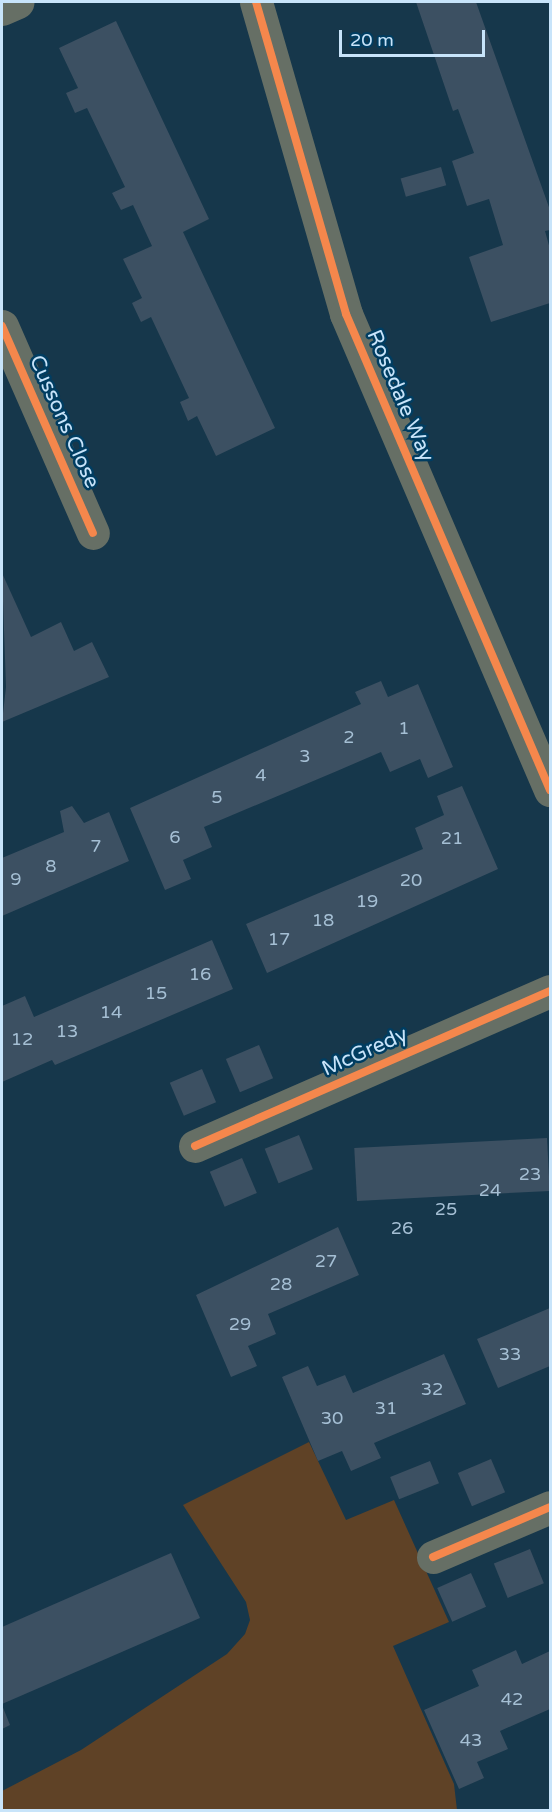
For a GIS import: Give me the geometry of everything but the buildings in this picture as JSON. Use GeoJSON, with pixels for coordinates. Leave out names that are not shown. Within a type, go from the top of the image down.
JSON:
{"type":"FeatureCollection","features":[{"type":"Feature","properties":{"kind":"street"},"geometry":{"type":"LineString","coordinates":[[2,9],[18,2]]}},
{"type":"Feature","properties":{"kind":"street","name":"Rosedale Way"},"geometry":{"type":"LineString","coordinates":[[256,2],[346,314],[550,790]]}},
{"type":"Feature","properties":{"kind":"street","name":"Cussons Close"},"geometry":{"type":"LineString","coordinates":[[2,326],[93,533]]}},
{"type":"Feature","properties":{"kind":"street","name":"McGredy"},"geometry":{"type":"LineString","coordinates":[[195,1146],[550,991]]}},
{"type":"Feature","properties":{"kind":"street"},"geometry":{"type":"LineString","coordinates":[[433,1557],[550,1507]]}},
{"type":"Feature","properties":{"kind":"shaded area"},"geometry":{"type":"Polygon","coordinates":[[[309,1442],[346,1520],[394,1500],[449,1622],[393,1646],[454,1784],[457,1810],[2,1810],[2,1791],[81,1750],[227,1654],[245,1634],[250,1620],[246,1602],[183,1505],[309,1442]]]}},
{"type":"Feature","properties":{"kind":"cycle path"},"geometry":{"type":"LineString","coordinates":[[256,2],[346,314],[550,790]]}},
{"type":"Feature","properties":{"kind":"cycle path"},"geometry":{"type":"LineString","coordinates":[[2,326],[93,533]]}},
{"type":"Feature","properties":{"kind":"cycle path"},"geometry":{"type":"LineString","coordinates":[[195,1146],[550,991]]}},
{"type":"Feature","properties":{"kind":"cycle path"},"geometry":{"type":"LineString","coordinates":[[433,1557],[550,1507]]}}]}
